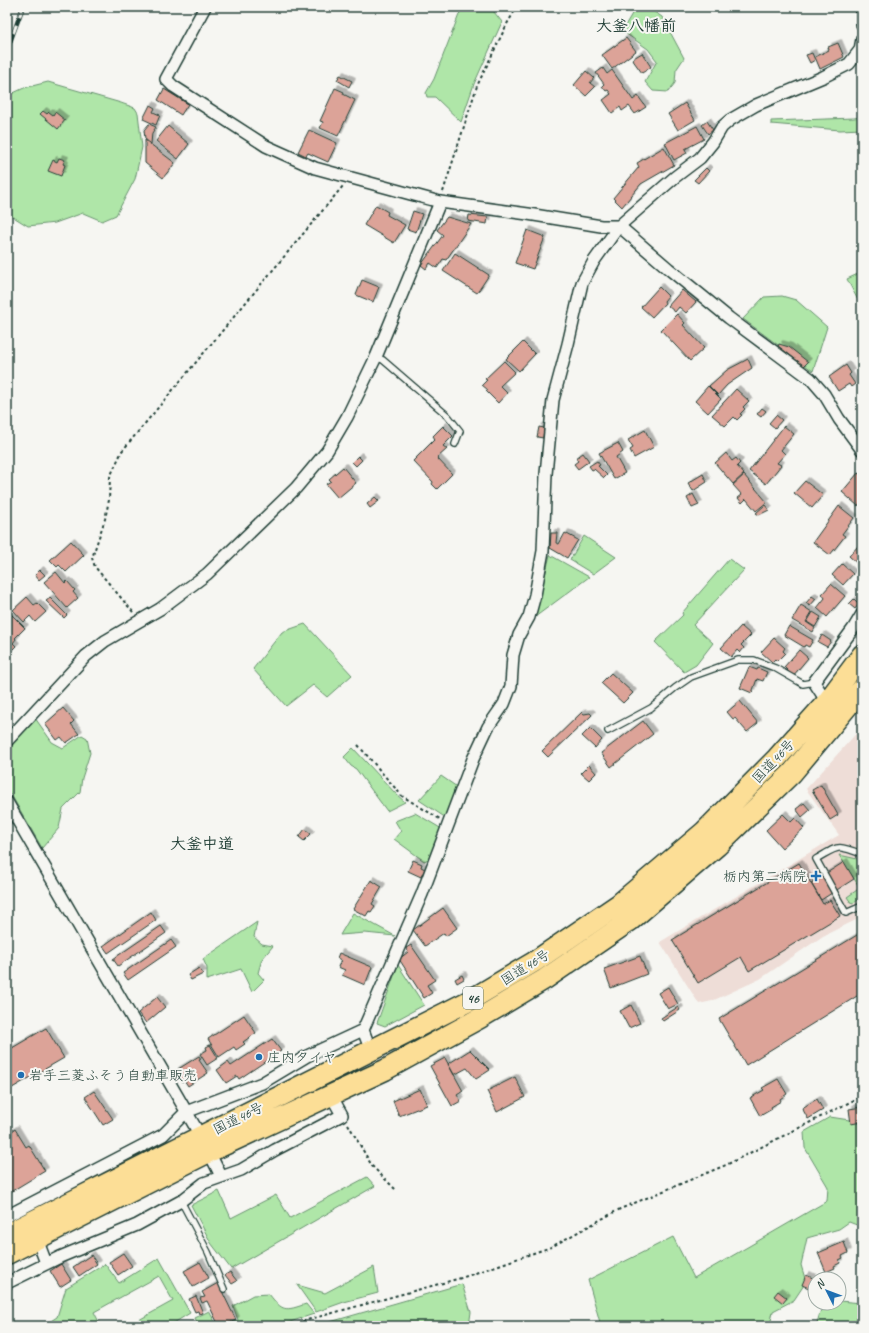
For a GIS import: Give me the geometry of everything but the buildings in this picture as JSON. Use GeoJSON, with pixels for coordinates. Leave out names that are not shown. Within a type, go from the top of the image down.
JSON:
{"type":"FeatureCollection","features":[{"type":"Feature","properties":{"kind":"highway","name":"国道46号"},"geometry":{"type":"LineString","coordinates":[[7,1254],[37,1239],[371,1051],[480,994],[534,962],[619,904],[704,832],[777,758],[827,702],[862,655]]}},
{"type":"Feature","properties":{"kind":"highway","name":"国道46号"},"geometry":{"type":"LineString","coordinates":[[7,1234],[205,1145],[332,1095],[385,1070],[480,1018],[545,979],[632,920],[717,846],[792,773],[861,694]]}},
{"type":"Feature","properties":{"kind":"street"},"geometry":{"type":"LineString","coordinates":[[205,7],[166,80],[173,86],[266,146],[315,168],[440,202],[601,226],[619,226],[729,318],[811,379],[824,394],[839,419],[862,450]]}},
{"type":"Feature","properties":{"kind":"street"},"geometry":{"type":"LineString","coordinates":[[862,7],[862,24]]}},
{"type":"Feature","properties":{"kind":"street"},"geometry":{"type":"LineString","coordinates":[[7,1216],[163,1135],[186,1112],[262,1083],[307,1056],[363,1030],[422,894],[473,759],[488,727],[504,704],[511,686],[513,655],[519,635],[529,617],[535,595],[543,551],[546,474],[553,400],[582,283],[594,261],[619,226],[675,177],[700,158],[713,142],[722,127],[730,120],[756,105],[823,77],[849,64],[860,50],[862,39]]}},
{"type":"Feature","properties":{"kind":"street"},"geometry":{"type":"LineString","coordinates":[[7,741],[86,656],[105,641],[160,609],[207,574],[296,488],[328,451],[347,417],[376,357],[440,202]]}},
{"type":"Feature","properties":{"kind":"street"},"geometry":{"type":"LineString","coordinates":[[827,702],[814,682],[853,629],[862,614]]}},
{"type":"Feature","properties":{"kind":"street"},"geometry":{"type":"LineString","coordinates":[[7,802],[205,1145],[221,1176]]}},
{"type":"Feature","properties":{"kind":"street"},"geometry":{"type":"LineString","coordinates":[[363,1030],[371,1051]]}},
{"type":"Feature","properties":{"kind":"street"},"geometry":{"type":"LineString","coordinates":[[7,1283],[60,1257],[137,1225],[181,1201],[204,1183],[241,1170],[275,1150],[342,1115],[332,1095]]}},
{"type":"Feature","properties":{"kind":"street"},"geometry":{"type":"LineString","coordinates":[[37,1239],[46,1264]]}},
{"type":"Feature","properties":{"kind":"lane"},"geometry":{"type":"LineString","coordinates":[[376,357],[383,360],[448,416],[460,431],[455,444]]}},
{"type":"Feature","properties":{"kind":"lane"},"geometry":{"type":"LineString","coordinates":[[608,731],[651,708],[691,677],[738,660],[754,660],[775,668],[803,684],[814,682]]}},
{"type":"Feature","properties":{"kind":"lane"},"geometry":{"type":"LineString","coordinates":[[862,854],[838,846],[816,859],[846,913],[862,906]]}},
{"type":"Feature","properties":{"kind":"lane"},"geometry":{"type":"LineString","coordinates":[[181,1201],[208,1252],[224,1289]]}},
{"type":"Feature","properties":{"kind":"path"},"geometry":{"type":"LineString","coordinates":[[440,202],[477,86],[507,24],[517,7]]}},
{"type":"Feature","properties":{"kind":"path"},"geometry":{"type":"LineString","coordinates":[[140,620],[95,566],[92,558],[105,519],[109,500],[110,477],[122,451],[350,178]]}},
{"type":"Feature","properties":{"kind":"path"},"geometry":{"type":"LineString","coordinates":[[358,745],[402,796],[448,824]]}},
{"type":"Feature","properties":{"kind":"path"},"geometry":{"type":"LineString","coordinates":[[291,1326],[307,1320],[461,1278],[551,1247],[620,1209],[726,1165],[862,1096]]}},
{"type":"Feature","properties":{"kind":"path"},"geometry":{"type":"LineString","coordinates":[[342,1115],[372,1166],[397,1191]]}},
{"type":"Feature","properties":{"kind":"shaded area","name":"栃内第二病院"},"geometry":{"type":"Polygon","coordinates":[[[862,727],[862,917],[823,936],[760,979],[712,1001],[699,1004],[660,942],[839,835],[806,789],[862,727]]]}},
{"type":"Feature","properties":{"kind":"green space"},"geometry":{"type":"Polygon","coordinates":[[[462,7],[490,7],[502,22],[474,84],[461,122],[435,97],[427,97],[426,93],[434,79],[462,7]]]}},
{"type":"Feature","properties":{"kind":"green space"},"geometry":{"type":"Polygon","coordinates":[[[636,7],[647,7],[662,17],[684,58],[676,70],[675,83],[668,92],[653,91],[645,82],[657,61],[648,49],[625,33],[623,29],[636,7]]]}},
{"type":"Feature","properties":{"kind":"green space"},"geometry":{"type":"Polygon","coordinates":[[[48,82],[121,103],[135,108],[138,113],[142,147],[135,179],[116,215],[102,221],[83,213],[55,223],[28,226],[7,213],[7,96],[24,88],[48,82]]]}},
{"type":"Feature","properties":{"kind":"green space"},"geometry":{"type":"Polygon","coordinates":[[[862,117],[862,129],[840,130],[771,124],[771,121],[862,117]]]}},
{"type":"Feature","properties":{"kind":"green space"},"geometry":{"type":"Polygon","coordinates":[[[862,272],[862,308],[847,279],[862,272]]]}},
{"type":"Feature","properties":{"kind":"green space"},"geometry":{"type":"Polygon","coordinates":[[[782,296],[796,300],[827,327],[813,371],[743,319],[764,297],[782,296]]]}},
{"type":"Feature","properties":{"kind":"green space"},"geometry":{"type":"Polygon","coordinates":[[[584,536],[616,557],[593,574],[570,560],[584,536]]]}},
{"type":"Feature","properties":{"kind":"green space"},"geometry":{"type":"Polygon","coordinates":[[[550,555],[589,577],[535,617],[550,555]]]}},
{"type":"Feature","properties":{"kind":"green space"},"geometry":{"type":"Polygon","coordinates":[[[729,559],[744,570],[693,625],[713,643],[696,665],[684,672],[655,642],[683,615],[682,613],[729,559]]]}},
{"type":"Feature","properties":{"kind":"green space"},"geometry":{"type":"Polygon","coordinates":[[[305,624],[352,675],[327,697],[313,685],[286,706],[253,669],[282,632],[305,624]]]}},
{"type":"Feature","properties":{"kind":"green space"},"geometry":{"type":"Polygon","coordinates":[[[35,718],[52,742],[63,748],[82,735],[87,738],[90,753],[82,778],[80,792],[63,809],[59,828],[42,848],[7,790],[7,750],[35,718]]]}},
{"type":"Feature","properties":{"kind":"green space"},"geometry":{"type":"Polygon","coordinates":[[[353,748],[405,802],[387,811],[356,769],[351,766],[344,757],[353,748]]]}},
{"type":"Feature","properties":{"kind":"green space"},"geometry":{"type":"Polygon","coordinates":[[[441,776],[457,787],[446,818],[419,800],[441,776]]]}},
{"type":"Feature","properties":{"kind":"green space"},"geometry":{"type":"Polygon","coordinates":[[[415,813],[442,829],[431,858],[424,861],[394,839],[401,831],[395,821],[415,813]]]}},
{"type":"Feature","properties":{"kind":"green space"},"geometry":{"type":"Polygon","coordinates":[[[839,855],[862,860],[862,898],[852,904],[847,897],[860,888],[839,855]]]}},
{"type":"Feature","properties":{"kind":"green space"},"geometry":{"type":"Polygon","coordinates":[[[353,913],[395,936],[365,933],[340,935],[353,913]]]}},
{"type":"Feature","properties":{"kind":"green space"},"geometry":{"type":"Polygon","coordinates":[[[257,922],[254,937],[262,944],[273,946],[262,959],[258,973],[264,980],[252,992],[241,969],[207,980],[207,968],[203,959],[257,922]]]}},
{"type":"Feature","properties":{"kind":"green space"},"geometry":{"type":"Polygon","coordinates":[[[398,965],[424,1005],[385,1026],[377,1023],[398,965]]]}},
{"type":"Feature","properties":{"kind":"green space"},"geometry":{"type":"Polygon","coordinates":[[[830,1117],[856,1121],[862,1126],[862,1227],[849,1222],[839,1229],[807,1238],[801,1265],[806,1282],[794,1300],[773,1311],[770,1326],[601,1326],[588,1280],[673,1237],[694,1278],[827,1201],[828,1187],[805,1148],[804,1132],[830,1117]]]}},
{"type":"Feature","properties":{"kind":"green space"},"geometry":{"type":"Polygon","coordinates":[[[367,1177],[375,1186],[231,1269],[211,1243],[191,1205],[219,1191],[231,1218],[276,1195],[290,1218],[367,1177]]]}},
{"type":"Feature","properties":{"kind":"green space"},"geometry":{"type":"Polygon","coordinates":[[[159,1258],[190,1313],[169,1326],[128,1326],[173,1301],[159,1276],[94,1312],[101,1326],[43,1326],[57,1317],[66,1288],[105,1264],[119,1283],[159,1258]]]}},
{"type":"Feature","properties":{"kind":"green space"},"geometry":{"type":"Polygon","coordinates":[[[374,1267],[378,1293],[344,1302],[316,1312],[297,1285],[325,1293],[374,1267]]]}},
{"type":"Feature","properties":{"kind":"green space"},"geometry":{"type":"Polygon","coordinates":[[[462,1284],[471,1312],[469,1326],[316,1326],[462,1284]]]}},
{"type":"Feature","properties":{"kind":"green space"},"geometry":{"type":"Polygon","coordinates":[[[269,1294],[281,1307],[289,1309],[306,1304],[314,1314],[278,1326],[226,1326],[238,1320],[233,1306],[253,1295],[269,1294]]]}},
{"type":"Feature","properties":{"kind":"green space"},"geometry":{"type":"Polygon","coordinates":[[[847,1302],[862,1303],[862,1326],[816,1326],[821,1311],[847,1311],[847,1302]]]}},
{"type":"Feature","properties":{"kind":"green space"},"geometry":{"type":"Polygon","coordinates":[[[209,1311],[217,1326],[199,1326],[195,1318],[209,1311]]]}},
{"type":"Feature","properties":{"kind":"railway"},"geometry":{"type":"LineString","coordinates":[[7,50],[23,7]]}},
{"type":"Feature","properties":{"kind":"place","name":"栃内第二病院"},"geometry":{"type":"Point","coordinates":[816,876]}},
{"type":"Feature","properties":{"kind":"place","name":"庄内タイヤ"},"geometry":{"type":"Point","coordinates":[259,1057]}},
{"type":"Feature","properties":{"kind":"place","name":"岩手三菱ふそう自動車販売"},"geometry":{"type":"Point","coordinates":[21,1075]}},
{"type":"Feature","properties":{"kind":"district","name":"大釜八幡前"},"geometry":{"type":"Point","coordinates":[636,25]}},
{"type":"Feature","properties":{"kind":"district","name":"大釜中道"},"geometry":{"type":"Point","coordinates":[202,843]}}]}
